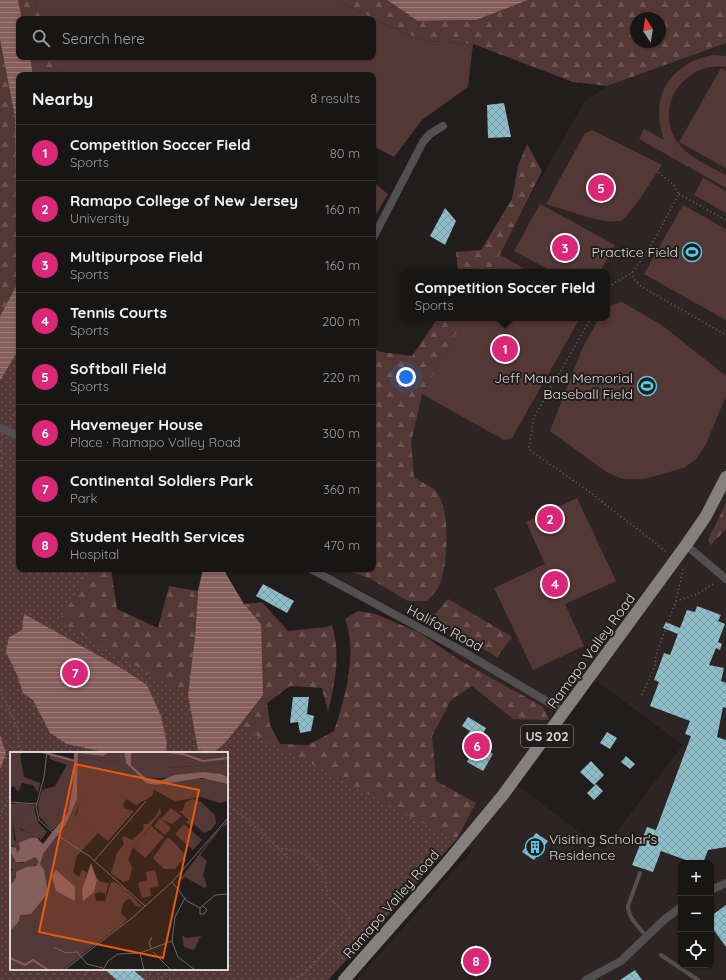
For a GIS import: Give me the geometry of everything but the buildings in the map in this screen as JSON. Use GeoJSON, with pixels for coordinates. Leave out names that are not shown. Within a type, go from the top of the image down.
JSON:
{"type":"FeatureCollection","features":[{"type":"Feature","properties":{"kind":"main road","name":"Ramapo Valley Road"},"geometry":{"type":"LineString","coordinates":[[344,980],[445,865],[503,795],[686,545],[706,516],[726,477]]}},
{"type":"Feature","properties":{"kind":"street"},"geometry":{"type":"LineString","coordinates":[[376,232],[423,142],[430,134],[443,126]]}},
{"type":"Feature","properties":{"kind":"street"},"geometry":{"type":"LineString","coordinates":[[0,428],[16,435]]}},
{"type":"Feature","properties":{"kind":"street"},"geometry":{"type":"LineString","coordinates":[[686,545],[726,579]]}},
{"type":"Feature","properties":{"kind":"street","name":"Halifax Road"},"geometry":{"type":"LineString","coordinates":[[317,572],[455,647],[565,712]]}},
{"type":"Feature","properties":{"kind":"street"},"geometry":{"type":"LineString","coordinates":[[714,889],[726,883]]}},
{"type":"Feature","properties":{"kind":"street"},"geometry":{"type":"LineString","coordinates":[[587,980],[621,961],[665,919],[678,909]]}},
{"type":"Feature","properties":{"kind":"lane"},"geometry":{"type":"LineString","coordinates":[[640,873],[628,906],[628,911],[647,937]]}},
{"type":"Feature","properties":{"kind":"lane"},"geometry":{"type":"LineString","coordinates":[[661,955],[698,980]]}},
{"type":"Feature","properties":{"kind":"path"},"geometry":{"type":"LineString","coordinates":[[658,172],[674,184],[679,194],[726,220]]}},
{"type":"Feature","properties":{"kind":"path"},"geometry":{"type":"LineString","coordinates":[[610,287],[614,282],[632,272],[640,263],[679,194]]}},
{"type":"Feature","properties":{"kind":"path"},"geometry":{"type":"LineString","coordinates":[[632,272],[634,279],[642,287],[726,335]]}},
{"type":"Feature","properties":{"kind":"path"},"geometry":{"type":"LineString","coordinates":[[589,321],[534,416],[529,447],[531,451],[587,490],[669,554]]}},
{"type":"Feature","properties":{"kind":"path"},"geometry":{"type":"LineString","coordinates":[[0,451],[3,453],[0,469]]}},
{"type":"Feature","properties":{"kind":"path"},"geometry":{"type":"LineString","coordinates":[[642,696],[655,666],[656,655],[676,601],[683,570]]}},
{"type":"Feature","properties":{"kind":"path"},"geometry":{"type":"LineString","coordinates":[[676,601],[698,594],[714,582]]}},
{"type":"Feature","properties":{"kind":"path"},"geometry":{"type":"LineString","coordinates":[[0,690],[18,729],[20,752]]}},
{"type":"Feature","properties":{"kind":"path"},"geometry":{"type":"LineString","coordinates":[[0,816],[10,793]]}},
{"type":"Feature","properties":{"kind":"path"},"geometry":{"type":"LineString","coordinates":[[228,805],[247,819],[289,859]]}},
{"type":"Feature","properties":{"kind":"path"},"geometry":{"type":"LineString","coordinates":[[278,848],[294,850],[314,859],[322,871],[328,897],[347,914],[350,920],[349,926],[305,974],[290,980]]}},
{"type":"Feature","properties":{"kind":"path"},"geometry":{"type":"LineString","coordinates":[[84,975],[88,970]]}},
{"type":"Feature","properties":{"kind":"path"},"geometry":{"type":"LineString","coordinates":[[141,970],[152,980]]}},
{"type":"Feature","properties":{"kind":"path"},"geometry":{"type":"LineString","coordinates":[[158,980],[164,974],[171,980]]}},
{"type":"Feature","properties":{"kind":"shaded area"},"geometry":{"type":"Polygon","coordinates":[[[0,0],[18,0],[21,16],[16,16],[16,60],[30,60],[32,72],[16,72],[16,230],[15,117],[0,40],[0,0]]]}},
{"type":"Feature","properties":{"kind":"shaded area"},"geometry":{"type":"Polygon","coordinates":[[[387,0],[528,0],[476,20],[418,21],[387,0]]]}},
{"type":"Feature","properties":{"kind":"shaded area"},"geometry":{"type":"Polygon","coordinates":[[[726,43],[726,980],[357,980],[472,850],[359,788],[457,642],[327,572],[376,572],[376,464],[458,321],[610,321],[610,269],[489,269],[585,101],[607,86],[726,43]],[[591,677],[513,782],[603,850],[683,745],[591,677]]]}},
{"type":"Feature","properties":{"kind":"shaded area"},"geometry":{"type":"Polygon","coordinates":[[[16,287],[16,354],[0,381],[0,316],[16,287]]]}},
{"type":"Feature","properties":{"kind":"shaded area"},"geometry":{"type":"Polygon","coordinates":[[[202,572],[226,572],[244,604],[261,624],[263,695],[226,742],[214,752],[198,750],[188,695],[195,637],[198,591],[202,572]]]}},
{"type":"Feature","properties":{"kind":"shaded area"},"geometry":{"type":"Polygon","coordinates":[[[24,614],[121,668],[147,685],[161,716],[167,744],[165,752],[103,752],[67,744],[50,733],[33,700],[23,693],[17,675],[6,652],[9,637],[22,630],[24,614]]]}},
{"type":"Feature","properties":{"kind":"shaded area"},"geometry":{"type":"Polygon","coordinates":[[[0,735],[6,754],[0,769],[0,735]]]}},
{"type":"Feature","properties":{"kind":"green space"},"geometry":{"type":"Polygon","coordinates":[[[18,0],[35,0],[40,16],[21,16],[18,0]]]}},
{"type":"Feature","properties":{"kind":"green space"},"geometry":{"type":"Polygon","coordinates":[[[35,0],[335,0],[368,16],[40,16],[35,0]]]}},
{"type":"Feature","properties":{"kind":"green space"},"geometry":{"type":"Polygon","coordinates":[[[335,0],[387,0],[419,21],[476,20],[528,0],[726,0],[726,43],[607,86],[573,82],[473,44],[426,41],[376,20],[376,16],[368,16],[335,0]]]}},
{"type":"Feature","properties":{"kind":"green space"},"geometry":{"type":"Polygon","coordinates":[[[376,20],[426,41],[473,44],[468,87],[422,120],[394,157],[376,148],[376,72],[57,72],[53,60],[376,60],[376,20]]]}},
{"type":"Feature","properties":{"kind":"green space"},"geometry":{"type":"Polygon","coordinates":[[[0,40],[15,117],[16,287],[0,316],[0,40]]]}},
{"type":"Feature","properties":{"kind":"green space"},"geometry":{"type":"Polygon","coordinates":[[[713,55],[726,56],[726,67],[711,67],[698,71],[687,78],[678,88],[672,100],[669,113],[670,126],[676,140],[686,151],[692,156],[726,175],[726,188],[639,139],[644,129],[664,140],[660,125],[659,110],[661,97],[666,85],[674,74],[685,66],[698,59],[713,55]]]}},
{"type":"Feature","properties":{"kind":"green space"},"geometry":{"type":"Polygon","coordinates":[[[30,60],[53,60],[57,72],[32,72],[30,60]]]}},
{"type":"Feature","properties":{"kind":"green space"},"geometry":{"type":"Polygon","coordinates":[[[721,68],[726,71],[726,168],[679,142],[721,68]]]}},
{"type":"Feature","properties":{"kind":"green space"},"geometry":{"type":"Polygon","coordinates":[[[592,130],[662,165],[637,203],[622,220],[606,221],[596,219],[546,204],[585,133],[592,130]]]}},
{"type":"Feature","properties":{"kind":"green space"},"geometry":{"type":"Polygon","coordinates":[[[527,144],[542,171],[493,269],[458,269],[456,252],[481,250],[512,199],[518,166],[527,144]]]}},
{"type":"Feature","properties":{"kind":"green space"},"geometry":{"type":"Polygon","coordinates":[[[703,178],[726,191],[726,213],[694,195],[703,178]]]}},
{"type":"Feature","properties":{"kind":"green space"},"geometry":{"type":"Polygon","coordinates":[[[376,185],[388,194],[376,215],[376,185]]]}},
{"type":"Feature","properties":{"kind":"green space"},"geometry":{"type":"Polygon","coordinates":[[[540,204],[615,245],[602,269],[547,269],[514,251],[540,204]]]}},
{"type":"Feature","properties":{"kind":"green space","name":"Practice Field"},"geometry":{"type":"Polygon","coordinates":[[[683,205],[726,229],[726,320],[644,274],[683,205]]]}},
{"type":"Feature","properties":{"kind":"green space"},"geometry":{"type":"Polygon","coordinates":[[[500,255],[526,269],[493,269],[500,255]]]}},
{"type":"Feature","properties":{"kind":"green space","name":"Jeff Maund Memorial Baseball Field"},"geometry":{"type":"Polygon","coordinates":[[[622,302],[663,326],[726,376],[726,396],[706,444],[696,459],[684,468],[644,479],[623,479],[608,473],[550,431],[582,349],[597,321],[610,321],[610,305],[622,302]]]}},
{"type":"Feature","properties":{"kind":"green space"},"geometry":{"type":"Polygon","coordinates":[[[436,321],[463,321],[422,394],[411,442],[414,477],[435,490],[444,509],[446,522],[446,550],[443,575],[436,591],[427,601],[408,601],[369,578],[352,572],[376,572],[376,350],[381,352],[412,356],[436,321]]]}},
{"type":"Feature","properties":{"kind":"green space"},"geometry":{"type":"Polygon","coordinates":[[[463,321],[578,321],[512,438],[504,440],[422,394],[463,321]]]}},
{"type":"Feature","properties":{"kind":"green space"},"geometry":{"type":"Polygon","coordinates":[[[16,354],[16,572],[89,572],[59,621],[239,726],[456,840],[328,980],[0,980],[0,381],[16,354]]]}},
{"type":"Feature","properties":{"kind":"green space"},"geometry":{"type":"Polygon","coordinates":[[[577,498],[616,581],[565,604],[584,646],[533,670],[494,588],[545,564],[526,522],[577,498]]]}},
{"type":"Feature","properties":{"kind":"green space"},"geometry":{"type":"Polygon","coordinates":[[[726,503],[726,529],[711,545],[708,540],[726,503]]]}},
{"type":"Feature","properties":{"kind":"green space"},"geometry":{"type":"Polygon","coordinates":[[[19,572],[111,572],[117,609],[158,628],[169,586],[198,591],[195,637],[198,750],[10,752],[11,970],[9,980],[0,980],[0,769],[19,572]]]}},
{"type":"Feature","properties":{"kind":"green space"},"geometry":{"type":"Polygon","coordinates":[[[448,599],[512,637],[497,657],[432,618],[448,599]]]}},
{"type":"Feature","properties":{"kind":"green space"},"geometry":{"type":"Polygon","coordinates":[[[262,602],[288,631],[327,627],[332,625],[335,636],[337,658],[335,680],[328,712],[322,688],[290,686],[267,703],[270,725],[280,744],[308,745],[334,731],[346,690],[350,660],[349,632],[345,619],[358,611],[376,614],[420,633],[461,661],[543,707],[549,720],[513,719],[472,686],[451,700],[432,736],[436,781],[476,803],[456,840],[360,946],[228,754],[228,752],[213,752],[261,654],[261,624],[244,604],[262,602]]]}},
{"type":"Feature","properties":{"kind":"place","name":"Softball Field"},"geometry":{"type":"Point","coordinates":[601,188]}},
{"type":"Feature","properties":{"kind":"place","name":"Multipurpose Field"},"geometry":{"type":"Point","coordinates":[565,248]}},
{"type":"Feature","properties":{"kind":"place","name":"Practice Field"},"geometry":{"type":"Point","coordinates":[692,252]}},
{"type":"Feature","properties":{"kind":"place","name":"Competition Soccer Field"},"geometry":{"type":"Point","coordinates":[505,349]}},
{"type":"Feature","properties":{"kind":"place","name":"Jeff Maund Memorial Baseball Field"},"geometry":{"type":"Point","coordinates":[647,386]}},
{"type":"Feature","properties":{"kind":"place","name":"Ramapo College of New Jersey"},"geometry":{"type":"Point","coordinates":[550,519]}},
{"type":"Feature","properties":{"kind":"place","name":"Tennis Courts"},"geometry":{"type":"Point","coordinates":[555,584]}},
{"type":"Feature","properties":{"kind":"place","name":"Continental Soldiers Park"},"geometry":{"type":"Point","coordinates":[75,673]}},
{"type":"Feature","properties":{"kind":"place","name":"Havemeyer House"},"geometry":{"type":"Point","coordinates":[477,746]}},
{"type":"Feature","properties":{"kind":"place","name":"Visiting Scholar's Residence"},"geometry":{"type":"Point","coordinates":[535,847]}},
{"type":"Feature","properties":{"kind":"place","name":"Student Health Services"},"geometry":{"type":"Point","coordinates":[476,961]}}]}
